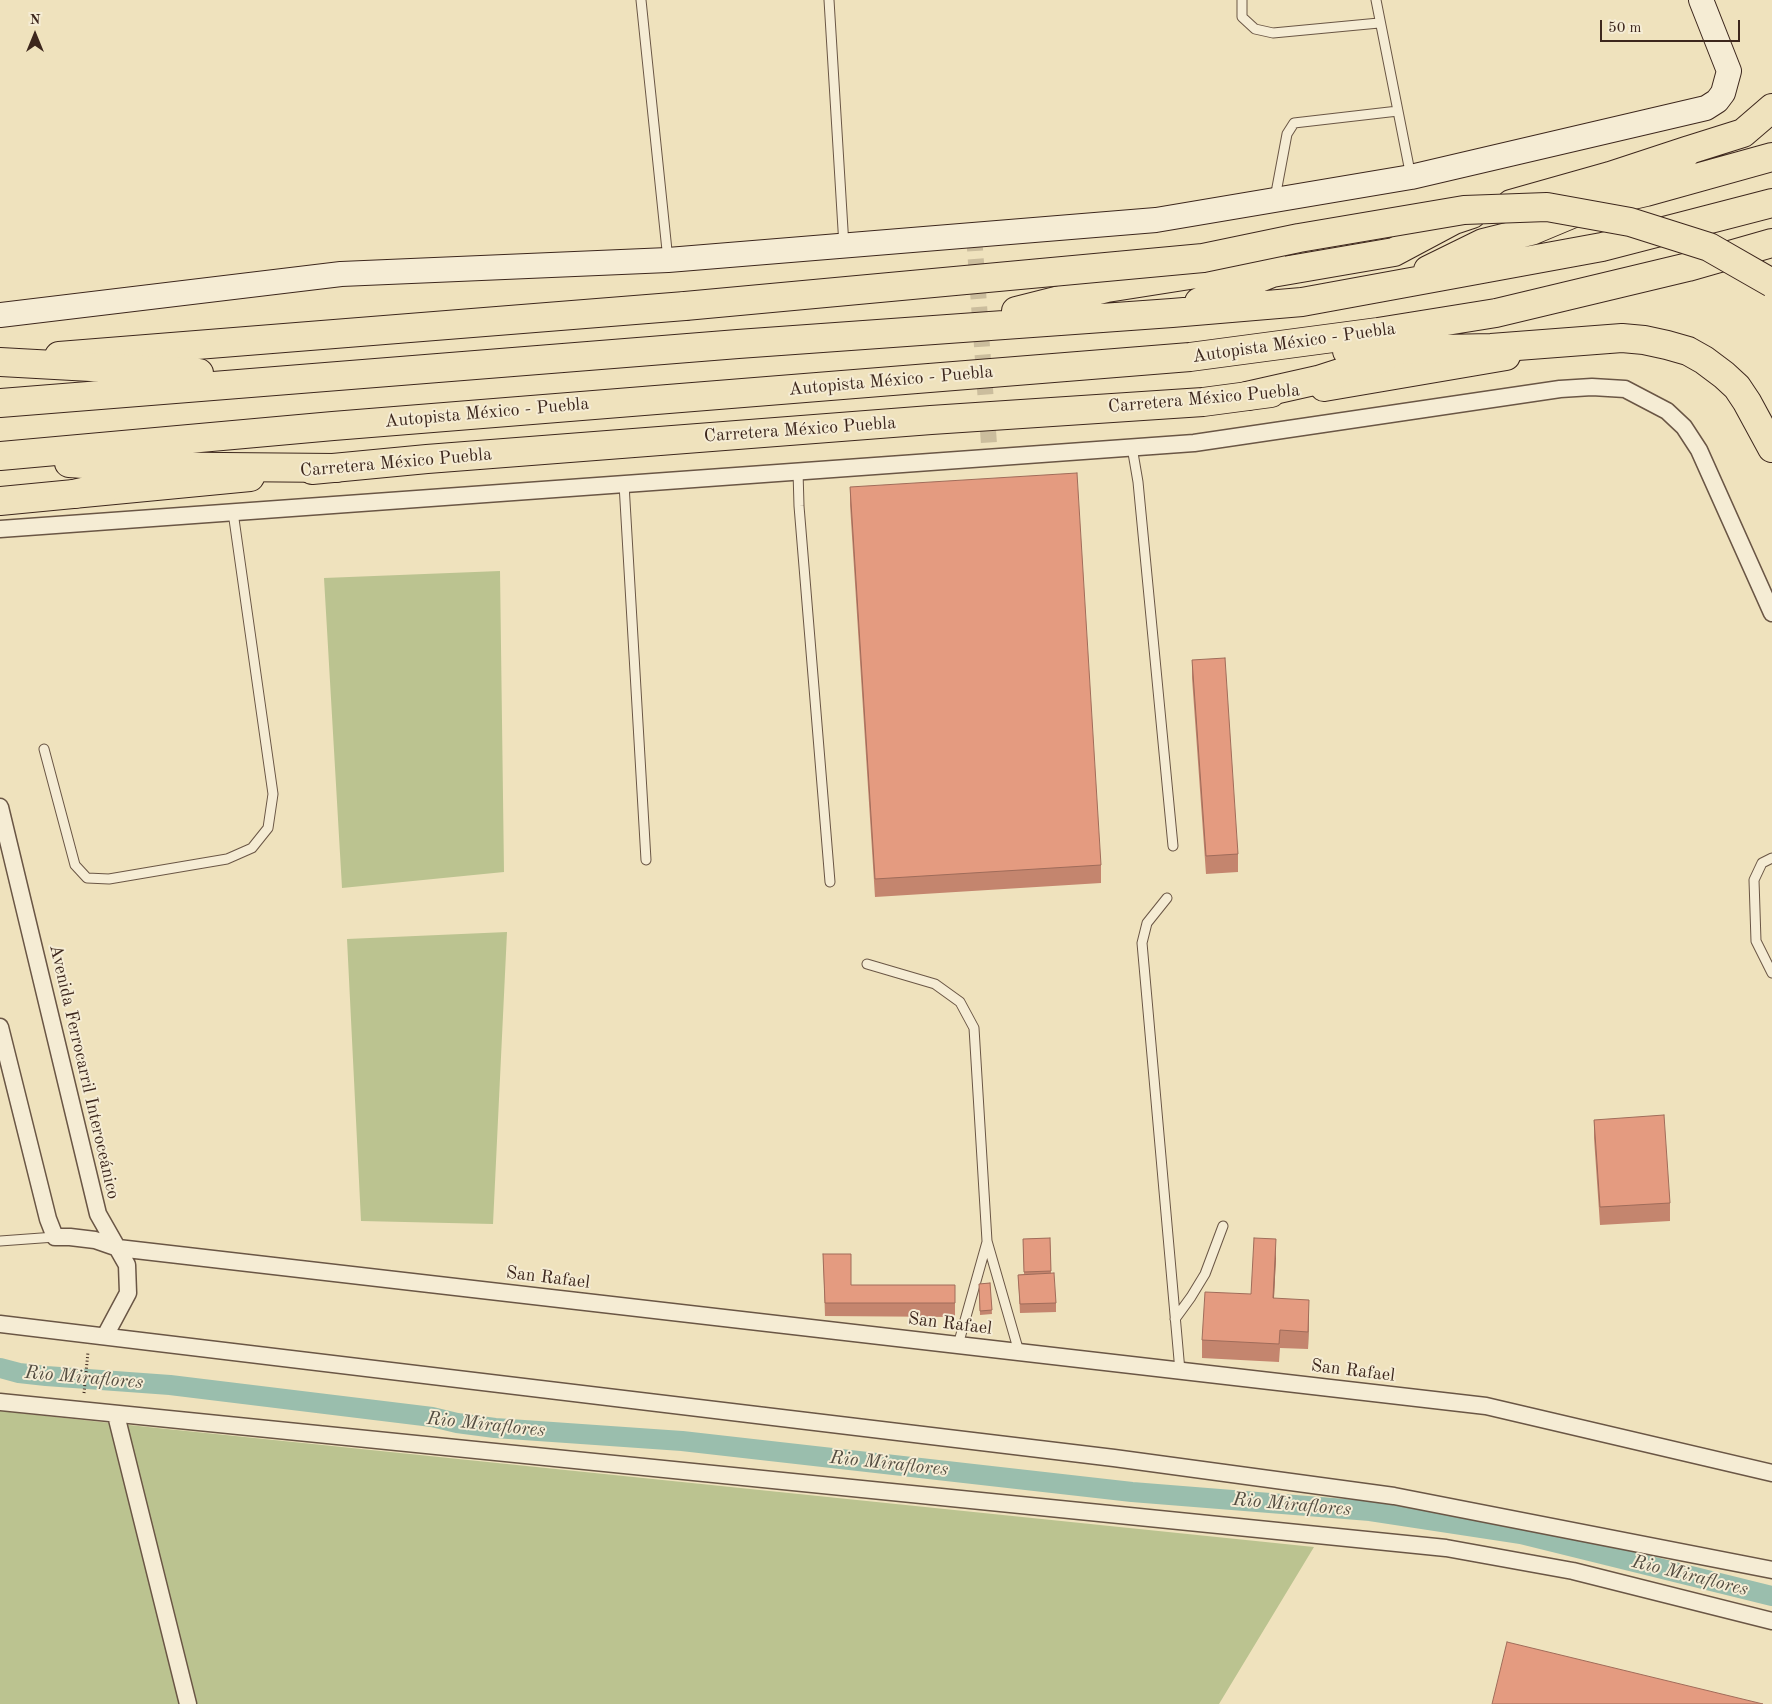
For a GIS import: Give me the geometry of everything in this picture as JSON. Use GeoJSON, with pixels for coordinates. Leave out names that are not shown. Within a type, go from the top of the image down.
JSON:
{"type":"FeatureCollection","features":[{"type":"Feature","properties":{"kind":"highway"},"geometry":{"type":"LineString","coordinates":[[946,328],[1107,288],[1228,269],[1287,250],[1454,220],[1610,176],[1743,133],[1772,108]]}},
{"type":"Feature","properties":{"kind":"highway"},"geometry":{"type":"LineString","coordinates":[[1646,192],[1689,150]]}},
{"type":"Feature","properties":{"kind":"highway"},"geometry":{"type":"LineString","coordinates":[[1394,285],[1483,243],[1531,231],[1598,202],[1646,192],[1772,158]]}},
{"type":"Feature","properties":{"kind":"highway"},"geometry":{"type":"LineString","coordinates":[[0,403],[946,328],[1172,313],[1302,302],[1602,247],[1772,203]]}},
{"type":"Feature","properties":{"kind":"highway"},"geometry":{"type":"LineString","coordinates":[[0,361],[685,306],[1203,258],[1299,238],[1464,210],[1547,207],[1630,222],[1709,246],[1772,282]]}},
{"type":"Feature","properties":{"kind":"highway"},"geometry":{"type":"LineString","coordinates":[[1172,313],[1272,273],[1394,252],[1454,220]]}},
{"type":"Feature","properties":{"kind":"highway","name":"Autopista México - Puebla"},"geometry":{"type":"LineString","coordinates":[[0,456],[333,426],[1190,357],[1369,333],[1496,313],[1688,267],[1772,243]]}},
{"type":"Feature","properties":{"kind":"highway"},"geometry":{"type":"LineString","coordinates":[[1248,396],[1318,380],[1374,362],[1442,330],[1496,313]]}},
{"type":"Feature","properties":{"kind":"highway"},"geometry":{"type":"LineString","coordinates":[[1190,357],[1491,348],[1622,338],[1644,340],[1688,351],[1724,375],[1737,387],[1747,402],[1772,448]]}},
{"type":"Feature","properties":{"kind":"highway","name":"Carretera México Puebla"},"geometry":{"type":"LineString","coordinates":[[0,501],[427,459],[931,420],[1203,402],[1321,387],[1597,340]]}},
{"type":"Feature","properties":{"kind":"highway"},"geometry":{"type":"LineString","coordinates":[[0,361],[300,380]]}},
{"type":"Feature","properties":{"kind":"highway"},"geometry":{"type":"LineString","coordinates":[[74,494],[253,452],[333,426]]}},
{"type":"Feature","properties":{"kind":"highway"},"geometry":{"type":"LineString","coordinates":[[0,459],[113,466],[336,468]]}},
{"type":"Feature","properties":{"kind":"main road"},"geometry":{"type":"LineString","coordinates":[[0,315],[341,274],[668,260],[1156,220],[1411,177],[1706,108],[1717,101],[1723,93],[1729,71],[1701,0]]}},
{"type":"Feature","properties":{"kind":"street"},"geometry":{"type":"LineString","coordinates":[[0,529],[1194,443],[1592,387],[1625,390],[1667,411],[1684,427],[1699,450],[1772,613]]}},
{"type":"Feature","properties":{"kind":"street","name":"Avenida Ferrocarril Interoceánico"},"geometry":{"type":"LineString","coordinates":[[0,807],[98,1214],[127,1265],[128,1293],[105,1336]]}},
{"type":"Feature","properties":{"kind":"street"},"geometry":{"type":"LineString","coordinates":[[0,1027],[48,1218],[55,1237]]}},
{"type":"Feature","properties":{"kind":"street","name":"San Rafael"},"geometry":{"type":"LineString","coordinates":[[55,1237],[95,1240],[118,1248],[1486,1406],[1772,1473]]}},
{"type":"Feature","properties":{"kind":"street"},"geometry":{"type":"LineString","coordinates":[[0,1324],[1114,1458],[1384,1494],[1772,1570]]}},
{"type":"Feature","properties":{"kind":"street"},"geometry":{"type":"LineString","coordinates":[[0,1402],[1446,1548],[1573,1571],[1772,1621]]}},
{"type":"Feature","properties":{"kind":"street"},"geometry":{"type":"LineString","coordinates":[[116,1415],[188,1704]]}},
{"type":"Feature","properties":{"kind":"lane"},"geometry":{"type":"LineString","coordinates":[[642,0],[668,260]]}},
{"type":"Feature","properties":{"kind":"lane"},"geometry":{"type":"LineString","coordinates":[[829,0],[844,246]]}},
{"type":"Feature","properties":{"kind":"lane"},"geometry":{"type":"LineString","coordinates":[[1242,0],[1242,17],[1254,29],[1273,33],[1379,23]]}},
{"type":"Feature","properties":{"kind":"lane"},"geometry":{"type":"LineString","coordinates":[[1376,0],[1379,23],[1411,177]]}},
{"type":"Feature","properties":{"kind":"lane"},"geometry":{"type":"LineString","coordinates":[[1274,200],[1287,134],[1294,123],[1398,111]]}},
{"type":"Feature","properties":{"kind":"lane"},"geometry":{"type":"LineString","coordinates":[[1132,447],[1138,482],[1173,846]]}},
{"type":"Feature","properties":{"kind":"lane"},"geometry":{"type":"LineString","coordinates":[[798,472],[799,506],[830,882]]}},
{"type":"Feature","properties":{"kind":"lane"},"geometry":{"type":"LineString","coordinates":[[624,484],[646,860]]}},
{"type":"Feature","properties":{"kind":"lane"},"geometry":{"type":"LineString","coordinates":[[44,749],[75,865],[87,878],[109,879],[227,859],[252,848],[268,828],[273,794],[233,512]]}},
{"type":"Feature","properties":{"kind":"lane"},"geometry":{"type":"LineString","coordinates":[[1772,858],[1762,863],[1754,880],[1756,941],[1772,973]]}},
{"type":"Feature","properties":{"kind":"lane"},"geometry":{"type":"LineString","coordinates":[[1167,898],[1147,923],[1142,942],[1180,1371]]}},
{"type":"Feature","properties":{"kind":"lane"},"geometry":{"type":"LineString","coordinates":[[867,964],[935,984],[960,1002],[974,1028],[987,1242],[1019,1352]]}},
{"type":"Feature","properties":{"kind":"lane"},"geometry":{"type":"LineString","coordinates":[[1175,1319],[1191,1298],[1204,1274],[1223,1226]]}},
{"type":"Feature","properties":{"kind":"lane"},"geometry":{"type":"LineString","coordinates":[[0,1241],[55,1237]]}},
{"type":"Feature","properties":{"kind":"lane"},"geometry":{"type":"LineString","coordinates":[[958,1345],[987,1242]]}},
{"type":"Feature","properties":{"kind":"path"},"geometry":{"type":"LineString","coordinates":[[82,1411],[89,1345]]}},
{"type":"Feature","properties":{"kind":"green space"},"geometry":{"type":"Polygon","coordinates":[[[500,571],[504,872],[342,888],[324,578],[500,571]]]}},
{"type":"Feature","properties":{"kind":"green space"},"geometry":{"type":"Polygon","coordinates":[[[507,932],[493,1224],[361,1221],[347,939],[507,932]]]}},
{"type":"Feature","properties":{"kind":"green space"},"geometry":{"type":"Polygon","coordinates":[[[0,1411],[1314,1547],[1219,1704],[0,1704],[0,1411]]]}},
{"type":"Feature","properties":{"kind":"building"},"geometry":{"type":"Polygon","coordinates":[[[1077,473],[1101,865],[875,879],[850,487],[1077,473]]]}},
{"type":"Feature","properties":{"kind":"building"},"geometry":{"type":"Polygon","coordinates":[[[1225,658],[1238,854],[1206,856],[1192,660],[1225,658]]]}},
{"type":"Feature","properties":{"kind":"building"},"geometry":{"type":"Polygon","coordinates":[[[1664,1115],[1670,1203],[1600,1207],[1594,1120],[1664,1115]]]}},
{"type":"Feature","properties":{"kind":"building"},"geometry":{"type":"Polygon","coordinates":[[[1050,1238],[1051,1271],[1024,1272],[1023,1239],[1050,1238]]]}},
{"type":"Feature","properties":{"kind":"building"},"geometry":{"type":"Polygon","coordinates":[[[1254,1238],[1276,1239],[1273,1298],[1309,1300],[1308,1332],[1280,1330],[1279,1344],[1202,1340],[1205,1292],[1251,1294],[1254,1238]]]}},
{"type":"Feature","properties":{"kind":"building"},"geometry":{"type":"Polygon","coordinates":[[[823,1254],[851,1254],[851,1285],[955,1285],[955,1303],[825,1303],[823,1254]]]}},
{"type":"Feature","properties":{"kind":"building"},"geometry":{"type":"Polygon","coordinates":[[[1054,1273],[1056,1303],[1020,1304],[1018,1275],[1054,1273]]]}},
{"type":"Feature","properties":{"kind":"building"},"geometry":{"type":"Polygon","coordinates":[[[990,1283],[992,1310],[980,1311],[979,1284],[990,1283]]]}},
{"type":"Feature","properties":{"kind":"building"},"geometry":{"type":"Polygon","coordinates":[[[1507,1642],[1763,1704],[1492,1704],[1507,1642]]]}},
{"type":"Feature","properties":{"kind":"waterway","name":"Rio Miraflores"},"geometry":{"type":"LineString","coordinates":[[0,1368],[19,1373],[46,1376],[170,1385],[432,1417],[457,1423],[495,1428],[682,1441],[1132,1492],[1370,1511],[1521,1534],[1772,1596]]}},
{"type":"Feature","properties":{"kind":"tunnel"},"geometry":{"type":"LineString","coordinates":[[974,235],[990,458]]}}]}
